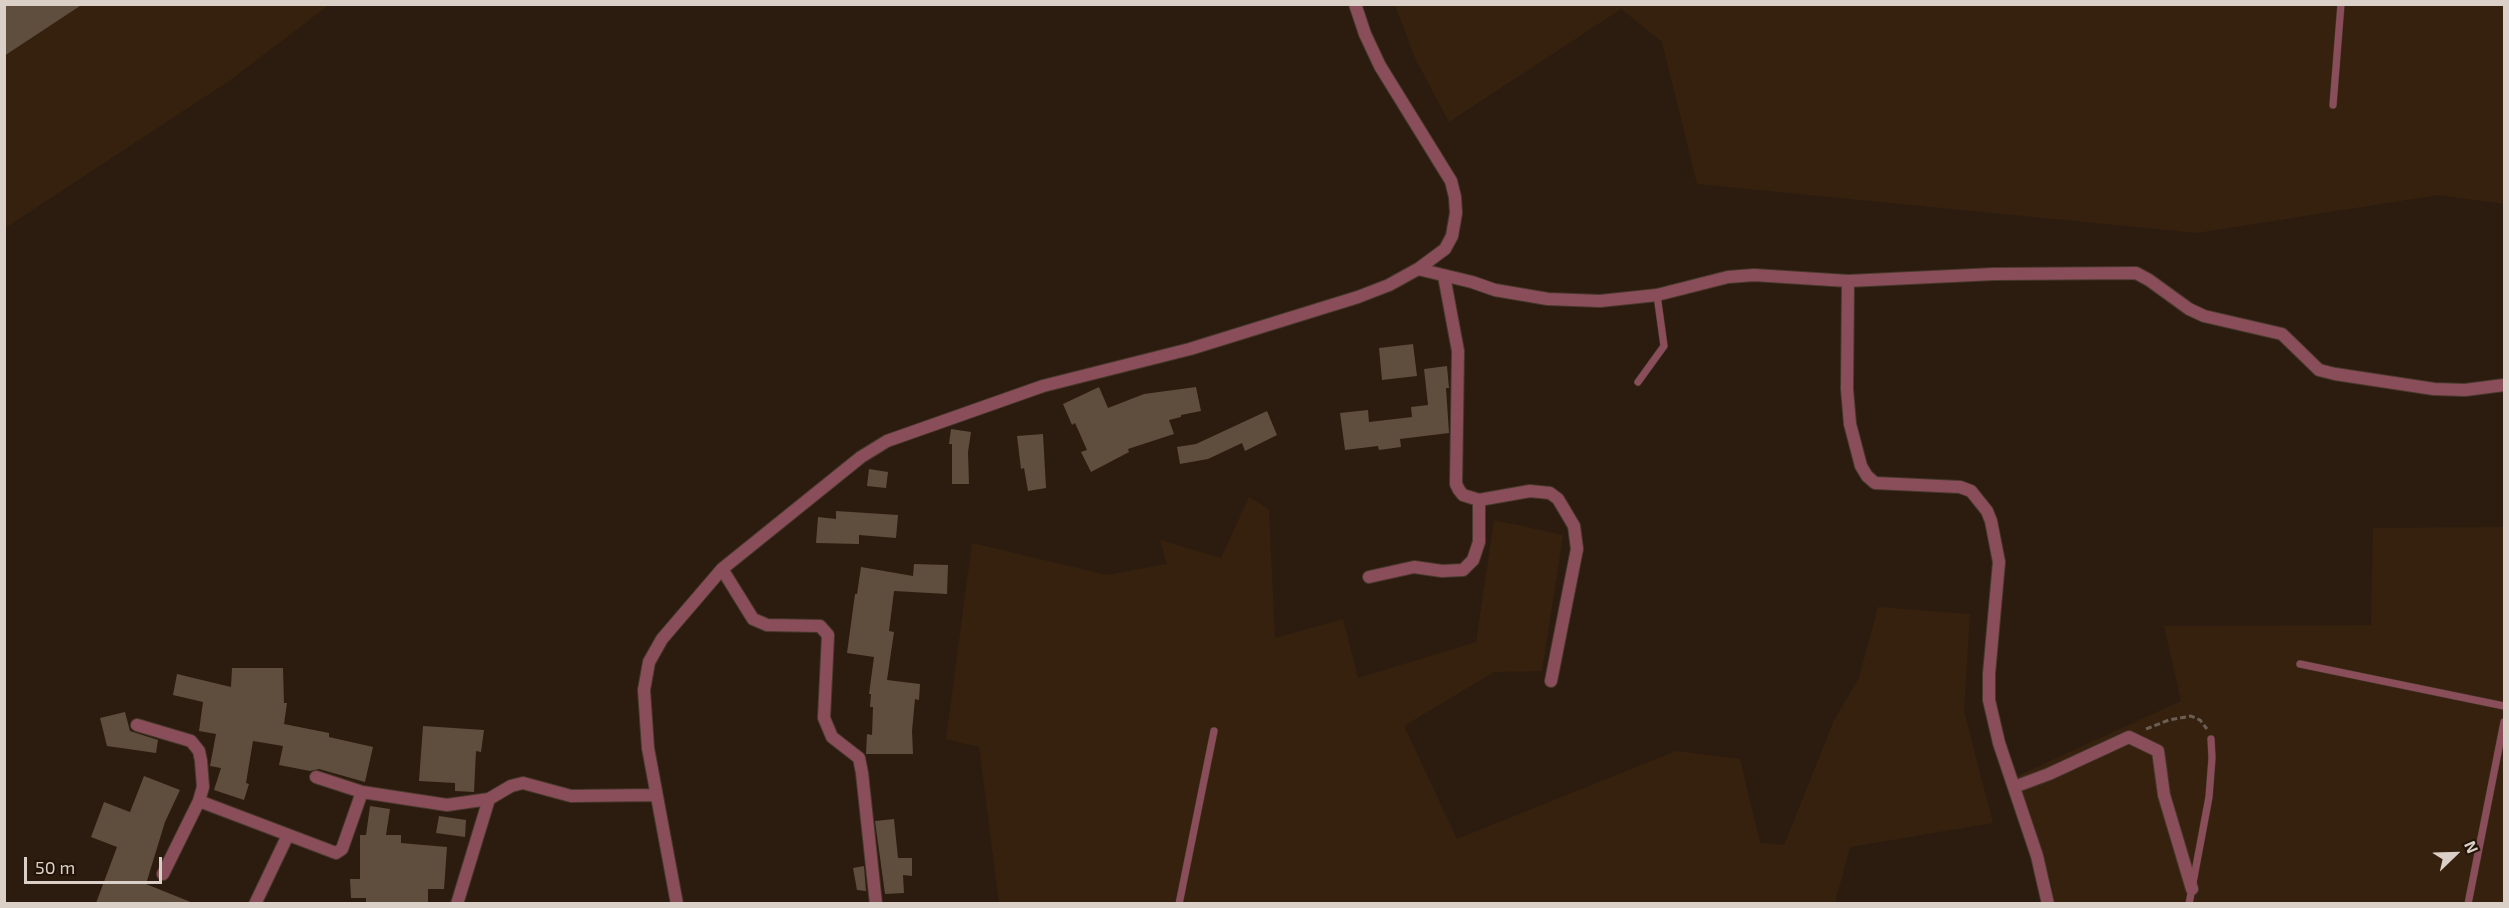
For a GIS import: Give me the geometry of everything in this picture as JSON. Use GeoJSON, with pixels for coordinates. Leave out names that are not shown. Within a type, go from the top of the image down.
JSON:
{"type":"FeatureCollection","features":[{"type":"Feature","properties":{"kind":"street"},"geometry":{"type":"LineString","coordinates":[[677,903],[648,748],[644,690],[649,662],[662,639],[722,569],[861,457],[887,441],[1043,386],[1190,350],[1291,319],[1389,285],[1418,269],[1445,249],[1452,236],[1455,197],[1451,181],[1380,66],[1365,34],[1355,4]]}},
{"type":"Feature","properties":{"kind":"street"},"geometry":{"type":"LineString","coordinates":[[1418,269],[1495,290],[1548,299],[1600,301],[1657,295],[1728,278],[1754,275],[1848,281],[1994,274],[2136,273],[2189,309],[2204,316],[2282,334],[2319,370],[2434,390],[2465,390],[2505,385]]}},
{"type":"Feature","properties":{"kind":"street"},"geometry":{"type":"LineString","coordinates":[[1444,276],[1458,351],[1456,484],[1463,495],[1479,500],[1530,491],[1550,493],[1558,499],[1574,526],[1577,549],[1551,681]]}},
{"type":"Feature","properties":{"kind":"street"},"geometry":{"type":"LineString","coordinates":[[1848,281],[1847,389],[1850,424],[1861,466],[1875,483],[1960,487],[1971,491],[1987,511],[1991,521],[1999,562],[1989,674],[1992,721],[2042,873],[2048,903]]}},
{"type":"Feature","properties":{"kind":"street"},"geometry":{"type":"LineString","coordinates":[[1369,577],[1414,567],[1442,571],[1463,570],[1473,560],[1479,542],[1479,500]]}},
{"type":"Feature","properties":{"kind":"street"},"geometry":{"type":"LineString","coordinates":[[722,569],[753,619],[767,624],[820,626],[828,635],[824,718],[832,737],[858,758],[862,774],[876,903]]}},
{"type":"Feature","properties":{"kind":"street"},"geometry":{"type":"LineString","coordinates":[[136,725],[191,741],[199,751],[201,761],[203,787],[199,801],[163,874]]}},
{"type":"Feature","properties":{"kind":"street"},"geometry":{"type":"LineString","coordinates":[[2014,787],[2128,737],[2158,751],[2164,795],[2192,889]]}},
{"type":"Feature","properties":{"kind":"street"},"geometry":{"type":"LineString","coordinates":[[316,777],[362,792],[447,805],[489,799],[510,786],[523,783],[571,796],[656,795]]}},
{"type":"Feature","properties":{"kind":"street"},"geometry":{"type":"LineString","coordinates":[[199,801],[336,853],[342,849],[362,792]]}},
{"type":"Feature","properties":{"kind":"street"},"geometry":{"type":"LineString","coordinates":[[458,903],[489,799]]}},
{"type":"Feature","properties":{"kind":"street"},"geometry":{"type":"LineString","coordinates":[[255,903],[288,835]]}},
{"type":"Feature","properties":{"kind":"lane"},"geometry":{"type":"LineString","coordinates":[[2333,105],[2341,4]]}},
{"type":"Feature","properties":{"kind":"lane"},"geometry":{"type":"LineString","coordinates":[[1638,382],[1664,346],[1657,295]]}},
{"type":"Feature","properties":{"kind":"lane"},"geometry":{"type":"LineString","coordinates":[[2300,664],[2505,706]]}},
{"type":"Feature","properties":{"kind":"lane"},"geometry":{"type":"LineString","coordinates":[[2468,903],[2505,722]]}},
{"type":"Feature","properties":{"kind":"lane"},"geometry":{"type":"LineString","coordinates":[[1179,903],[1214,731]]}},
{"type":"Feature","properties":{"kind":"lane"},"geometry":{"type":"LineString","coordinates":[[2189,903],[2209,797],[2211,739]]}},
{"type":"Feature","properties":{"kind":"path"},"geometry":{"type":"LineString","coordinates":[[2128,737],[2169,720],[2191,716],[2200,720],[2211,739]]}},
{"type":"Feature","properties":{"kind":"shaded area"},"geometry":{"type":"Polygon","coordinates":[[[5,5],[329,5],[229,81],[5,228],[5,5]]]}},
{"type":"Feature","properties":{"kind":"shaded area"},"geometry":{"type":"Polygon","coordinates":[[[1395,5],[2504,5],[2504,204],[2438,195],[2197,233],[1697,184],[1662,42],[1621,9],[1449,122],[1415,58],[1395,5]]]}},
{"type":"Feature","properties":{"kind":"shaded area"},"geometry":{"type":"Polygon","coordinates":[[[1249,497],[1269,509],[1275,638],[1343,619],[1358,678],[1476,642],[1494,520],[1563,535],[1542,671],[1494,672],[1404,726],[1457,839],[1676,751],[1740,759],[1760,843],[1784,845],[1834,720],[1859,678],[1878,607],[1970,614],[1964,711],[1993,823],[1850,847],[1835,903],[999,903],[979,747],[946,739],[972,543],[1107,575],[1167,564],[1160,540],[1221,558],[1249,497]]]}},
{"type":"Feature","properties":{"kind":"shaded area"},"geometry":{"type":"Polygon","coordinates":[[[2504,527],[2504,903],[2054,903],[2051,881],[2013,778],[2181,701],[2164,626],[2371,625],[2373,528],[2504,527]]]}},
{"type":"Feature","properties":{"kind":"building"},"geometry":{"type":"Polygon","coordinates":[[[4,4],[83,4],[4,56],[4,4]]]}},
{"type":"Feature","properties":{"kind":"building"},"geometry":{"type":"Polygon","coordinates":[[[1413,344],[1417,376],[1382,380],[1379,348],[1413,344]]]}},
{"type":"Feature","properties":{"kind":"building"},"geometry":{"type":"Polygon","coordinates":[[[1447,366],[1449,433],[1400,439],[1401,447],[1379,450],[1378,446],[1345,450],[1340,413],[1368,410],[1369,422],[1412,417],[1411,407],[1428,405],[1424,369],[1447,366]]]}},
{"type":"Feature","properties":{"kind":"building"},"geometry":{"type":"Polygon","coordinates":[[[1099,387],[1108,408],[1144,394],[1196,387],[1201,411],[1169,420],[1174,434],[1128,449],[1129,452],[1091,472],[1081,452],[1087,450],[1075,423],[1072,425],[1063,404],[1099,387]]]}},
{"type":"Feature","properties":{"kind":"building"},"geometry":{"type":"Polygon","coordinates":[[[1267,411],[1277,435],[1245,451],[1242,443],[1208,459],[1180,464],[1177,447],[1196,444],[1267,411]]]}},
{"type":"Feature","properties":{"kind":"building"},"geometry":{"type":"Polygon","coordinates":[[[951,429],[971,432],[968,452],[969,484],[952,484],[952,444],[949,444],[951,429]]]}},
{"type":"Feature","properties":{"kind":"building"},"geometry":{"type":"Polygon","coordinates":[[[1043,434],[1046,488],[1028,491],[1024,468],[1021,469],[1017,436],[1043,434]]]}},
{"type":"Feature","properties":{"kind":"building"},"geometry":{"type":"Polygon","coordinates":[[[869,469],[888,472],[886,488],[867,486],[869,469]]]}},
{"type":"Feature","properties":{"kind":"building"},"geometry":{"type":"Polygon","coordinates":[[[836,511],[898,515],[896,538],[859,535],[859,544],[816,543],[818,517],[836,519],[836,511]]]}},
{"type":"Feature","properties":{"kind":"building"},"geometry":{"type":"Polygon","coordinates":[[[914,564],[948,565],[947,594],[894,591],[889,631],[894,632],[887,680],[920,684],[919,700],[915,699],[912,731],[913,754],[866,754],[867,734],[872,735],[873,707],[870,707],[871,694],[869,694],[874,657],[847,653],[861,567],[913,576],[914,564]]]}},
{"type":"Feature","properties":{"kind":"building"},"geometry":{"type":"Polygon","coordinates":[[[232,668],[283,668],[284,703],[287,703],[284,724],[329,733],[329,737],[373,747],[365,782],[319,769],[310,771],[279,765],[283,746],[253,741],[246,783],[249,784],[244,800],[214,790],[221,768],[210,766],[216,734],[199,731],[203,702],[173,695],[177,674],[231,687],[232,668]]]}},
{"type":"Feature","properties":{"kind":"building"},"geometry":{"type":"Polygon","coordinates":[[[125,712],[130,731],[158,740],[156,753],[107,746],[100,718],[125,712]]]}},
{"type":"Feature","properties":{"kind":"building"},"geometry":{"type":"Polygon","coordinates":[[[423,726],[484,730],[481,752],[476,751],[474,792],[455,791],[455,783],[419,781],[423,726]]]}},
{"type":"Feature","properties":{"kind":"building"},"geometry":{"type":"Polygon","coordinates":[[[144,776],[180,790],[165,822],[146,884],[193,903],[96,903],[117,847],[91,837],[104,802],[130,812],[144,776]]]}},
{"type":"Feature","properties":{"kind":"building"},"geometry":{"type":"Polygon","coordinates":[[[370,806],[390,809],[386,835],[401,835],[401,843],[447,847],[444,889],[428,889],[428,903],[366,903],[366,898],[351,898],[350,879],[360,879],[360,835],[366,835],[370,806]]]}},
{"type":"Feature","properties":{"kind":"building"},"geometry":{"type":"Polygon","coordinates":[[[439,816],[466,820],[465,837],[436,833],[439,816]]]}},
{"type":"Feature","properties":{"kind":"building"},"geometry":{"type":"Polygon","coordinates":[[[894,819],[898,858],[912,858],[912,876],[903,875],[904,893],[885,894],[875,821],[894,819]]]}},
{"type":"Feature","properties":{"kind":"building"},"geometry":{"type":"Polygon","coordinates":[[[864,866],[866,891],[857,890],[853,868],[864,866]]]}}]}
